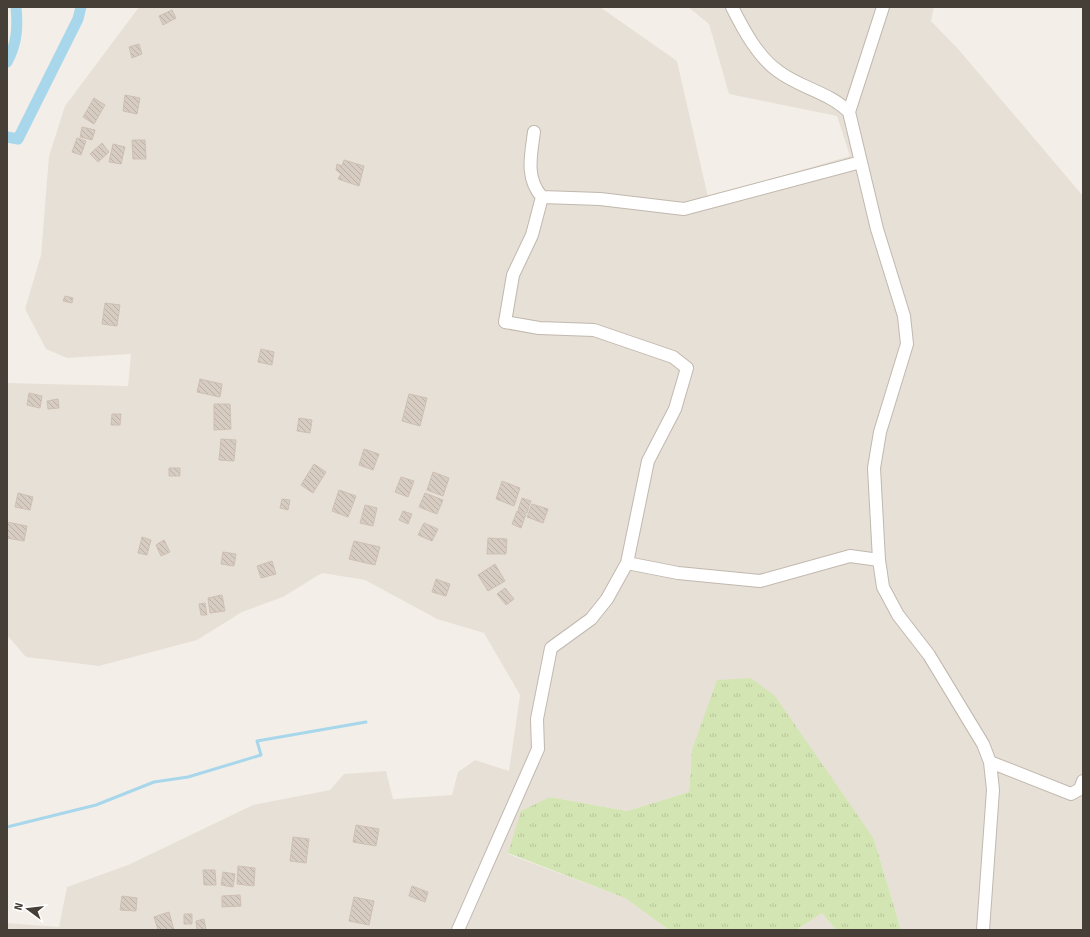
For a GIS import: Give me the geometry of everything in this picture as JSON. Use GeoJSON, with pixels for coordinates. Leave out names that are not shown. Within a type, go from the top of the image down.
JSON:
{"type":"FeatureCollection","features":[{"type":"Feature","properties":{"kind":"street"},"geometry":{"type":"LineString","coordinates":[[732,7],[738,20],[764,58],[778,72],[839,102],[849,112]]}},
{"type":"Feature","properties":{"kind":"street"},"geometry":{"type":"LineString","coordinates":[[883,7],[849,112],[877,229],[904,316],[906,344],[880,432],[874,468],[879,560],[883,587],[898,615],[929,655],[983,744],[990,762],[993,790],[982,930]]}},
{"type":"Feature","properties":{"kind":"street"},"geometry":{"type":"LineString","coordinates":[[534,132],[529,166],[534,188],[542,197],[600,199],[684,209],[861,162]]}},
{"type":"Feature","properties":{"kind":"street"},"geometry":{"type":"LineString","coordinates":[[458,930],[538,749],[537,719],[551,648],[591,620],[607,599],[627,563],[648,461],[675,409],[688,368],[673,357],[594,330],[538,328],[505,322],[514,275],[532,235],[542,197]]}},
{"type":"Feature","properties":{"kind":"street"},"geometry":{"type":"LineString","coordinates":[[627,563],[678,573],[760,581],[850,556],[879,560]]}},
{"type":"Feature","properties":{"kind":"street"},"geometry":{"type":"LineString","coordinates":[[990,762],[1071,794],[1080,789],[1083,781]]}},
{"type":"Feature","properties":{"kind":"shaded area"},"geometry":{"type":"Polygon","coordinates":[[[139,7],[600,7],[677,61],[708,197],[850,156],[837,116],[729,94],[709,24],[688,7],[934,7],[931,21],[959,50],[1083,196],[1083,930],[901,930],[874,839],[692,750],[689,792],[627,811],[550,797],[508,854],[625,898],[669,930],[7,930],[7,923],[59,927],[67,887],[128,865],[253,805],[330,790],[344,774],[386,771],[393,799],[452,795],[458,772],[475,760],[509,771],[520,695],[484,633],[437,619],[365,580],[322,573],[283,597],[242,612],[197,640],[99,666],[26,657],[7,635],[7,383],[128,386],[131,354],[67,358],[46,349],[25,309],[41,255],[49,156],[65,106],[139,7]]]}},
{"type":"Feature","properties":{"kind":"shaded area"},"geometry":{"type":"Polygon","coordinates":[[[822,913],[836,930],[796,930],[822,913]]]}},
{"type":"Feature","properties":{"kind":"green space"},"geometry":{"type":"Polygon","coordinates":[[[751,678],[775,696],[874,839],[901,930],[836,930],[822,913],[796,930],[669,930],[625,898],[508,853],[521,811],[550,797],[627,811],[689,792],[692,750],[717,680],[751,678]]]}},
{"type":"Feature","properties":{"kind":"building"},"geometry":{"type":"Polygon","coordinates":[[[172,10],[176,18],[163,25],[159,16],[172,10]]]}},
{"type":"Feature","properties":{"kind":"building"},"geometry":{"type":"Polygon","coordinates":[[[139,44],[142,54],[132,58],[129,47],[139,44]]]}},
{"type":"Feature","properties":{"kind":"building"},"geometry":{"type":"Polygon","coordinates":[[[125,95],[140,98],[137,114],[123,111],[125,95]]]}},
{"type":"Feature","properties":{"kind":"building"},"geometry":{"type":"Polygon","coordinates":[[[94,98],[105,105],[94,124],[83,117],[94,98]]]}},
{"type":"Feature","properties":{"kind":"building"},"geometry":{"type":"Polygon","coordinates":[[[82,127],[95,130],[92,140],[80,137],[82,127]]]}},
{"type":"Feature","properties":{"kind":"building"},"geometry":{"type":"Polygon","coordinates":[[[77,138],[86,141],[81,155],[72,152],[77,138]]]}},
{"type":"Feature","properties":{"kind":"building"},"geometry":{"type":"Polygon","coordinates":[[[132,140],[145,140],[146,159],[133,159],[132,140]]]}},
{"type":"Feature","properties":{"kind":"building"},"geometry":{"type":"Polygon","coordinates":[[[102,143],[109,152],[98,162],[90,154],[102,143]]]}},
{"type":"Feature","properties":{"kind":"building"},"geometry":{"type":"Polygon","coordinates":[[[113,144],[125,147],[121,164],[109,162],[113,144]]]}},
{"type":"Feature","properties":{"kind":"building"},"geometry":{"type":"Polygon","coordinates":[[[344,160],[364,166],[359,186],[338,179],[341,174],[336,170],[337,164],[342,166],[344,160]]]}},
{"type":"Feature","properties":{"kind":"building"},"geometry":{"type":"Polygon","coordinates":[[[65,296],[73,298],[72,303],[63,301],[65,296]]]}},
{"type":"Feature","properties":{"kind":"building"},"geometry":{"type":"Polygon","coordinates":[[[105,303],[120,305],[117,326],[102,324],[105,303]]]}},
{"type":"Feature","properties":{"kind":"building"},"geometry":{"type":"Polygon","coordinates":[[[261,349],[274,352],[272,365],[258,362],[261,349]]]}},
{"type":"Feature","properties":{"kind":"building"},"geometry":{"type":"Polygon","coordinates":[[[200,379],[222,384],[220,397],[197,392],[200,379]]]}},
{"type":"Feature","properties":{"kind":"building"},"geometry":{"type":"Polygon","coordinates":[[[29,393],[42,396],[40,408],[27,405],[29,393]]]}},
{"type":"Feature","properties":{"kind":"building"},"geometry":{"type":"Polygon","coordinates":[[[409,394],[427,398],[420,426],[402,421],[409,394]]]}},
{"type":"Feature","properties":{"kind":"building"},"geometry":{"type":"Polygon","coordinates":[[[58,399],[59,408],[48,409],[47,401],[58,399]]]}},
{"type":"Feature","properties":{"kind":"building"},"geometry":{"type":"Polygon","coordinates":[[[214,404],[230,404],[231,429],[214,430],[214,404]]]}},
{"type":"Feature","properties":{"kind":"building"},"geometry":{"type":"Polygon","coordinates":[[[112,414],[121,414],[120,425],[111,425],[112,414]]]}},
{"type":"Feature","properties":{"kind":"building"},"geometry":{"type":"Polygon","coordinates":[[[299,418],[312,420],[310,433],[297,431],[299,418]]]}},
{"type":"Feature","properties":{"kind":"building"},"geometry":{"type":"Polygon","coordinates":[[[221,439],[236,440],[234,461],[219,460],[221,439]]]}},
{"type":"Feature","properties":{"kind":"building"},"geometry":{"type":"Polygon","coordinates":[[[364,449],[379,454],[373,470],[359,465],[364,449]]]}},
{"type":"Feature","properties":{"kind":"building"},"geometry":{"type":"Polygon","coordinates":[[[314,464],[326,472],[313,493],[301,485],[314,464]]]}},
{"type":"Feature","properties":{"kind":"building"},"geometry":{"type":"Polygon","coordinates":[[[169,468],[180,468],[180,476],[169,476],[169,468]]]}},
{"type":"Feature","properties":{"kind":"building"},"geometry":{"type":"Polygon","coordinates":[[[433,472],[449,478],[443,496],[427,490],[433,472]]]}},
{"type":"Feature","properties":{"kind":"building"},"geometry":{"type":"Polygon","coordinates":[[[401,477],[414,481],[408,497],[395,492],[401,477]]]}},
{"type":"Feature","properties":{"kind":"building"},"geometry":{"type":"Polygon","coordinates":[[[502,481],[520,488],[514,506],[496,499],[502,481]]]}},
{"type":"Feature","properties":{"kind":"building"},"geometry":{"type":"Polygon","coordinates":[[[339,490],[356,496],[348,517],[332,511],[339,490]]]}},
{"type":"Feature","properties":{"kind":"building"},"geometry":{"type":"Polygon","coordinates":[[[18,493],[33,497],[30,510],[15,507],[18,493]]]}},
{"type":"Feature","properties":{"kind":"building"},"geometry":{"type":"Polygon","coordinates":[[[425,493],[443,500],[437,514],[419,507],[425,493]]]}},
{"type":"Feature","properties":{"kind":"building"},"geometry":{"type":"Polygon","coordinates":[[[522,498],[531,501],[527,513],[518,510],[522,498]]]}},
{"type":"Feature","properties":{"kind":"building"},"geometry":{"type":"Polygon","coordinates":[[[282,499],[290,500],[288,510],[280,508],[282,499]]]}},
{"type":"Feature","properties":{"kind":"building"},"geometry":{"type":"Polygon","coordinates":[[[532,504],[548,509],[543,523],[527,517],[532,504]]]}},
{"type":"Feature","properties":{"kind":"building"},"geometry":{"type":"Polygon","coordinates":[[[365,505],[377,508],[373,526],[360,523],[365,505]]]}},
{"type":"Feature","properties":{"kind":"building"},"geometry":{"type":"Polygon","coordinates":[[[403,511],[412,514],[408,524],[399,520],[403,511]]]}},
{"type":"Feature","properties":{"kind":"building"},"geometry":{"type":"Polygon","coordinates":[[[517,511],[526,514],[521,528],[512,524],[517,511]]]}},
{"type":"Feature","properties":{"kind":"building"},"geometry":{"type":"Polygon","coordinates":[[[7,522],[27,526],[24,541],[7,538],[7,522]]]}},
{"type":"Feature","properties":{"kind":"building"},"geometry":{"type":"Polygon","coordinates":[[[424,523],[438,529],[432,541],[418,535],[424,523]]]}},
{"type":"Feature","properties":{"kind":"building"},"geometry":{"type":"Polygon","coordinates":[[[142,537],[151,540],[147,555],[138,553],[142,537]]]}},
{"type":"Feature","properties":{"kind":"building"},"geometry":{"type":"Polygon","coordinates":[[[488,538],[507,539],[506,554],[487,554],[488,538]]]}},
{"type":"Feature","properties":{"kind":"building"},"geometry":{"type":"Polygon","coordinates":[[[164,540],[170,552],[161,556],[156,545],[164,540]]]}},
{"type":"Feature","properties":{"kind":"building"},"geometry":{"type":"Polygon","coordinates":[[[354,541],[380,547],[375,565],[349,559],[354,541]]]}},
{"type":"Feature","properties":{"kind":"building"},"geometry":{"type":"Polygon","coordinates":[[[223,552],[236,554],[234,566],[221,564],[223,552]]]}},
{"type":"Feature","properties":{"kind":"building"},"geometry":{"type":"Polygon","coordinates":[[[272,561],[276,574],[261,578],[257,566],[272,561]]]}},
{"type":"Feature","properties":{"kind":"building"},"geometry":{"type":"Polygon","coordinates":[[[495,564],[505,581],[488,591],[478,575],[495,564]]]}},
{"type":"Feature","properties":{"kind":"building"},"geometry":{"type":"Polygon","coordinates":[[[436,579],[450,584],[446,596],[432,592],[436,579]]]}},
{"type":"Feature","properties":{"kind":"building"},"geometry":{"type":"Polygon","coordinates":[[[505,588],[514,599],[506,605],[497,594],[505,588]]]}},
{"type":"Feature","properties":{"kind":"building"},"geometry":{"type":"Polygon","coordinates":[[[222,595],[225,611],[210,613],[208,598],[222,595]]]}},
{"type":"Feature","properties":{"kind":"building"},"geometry":{"type":"Polygon","coordinates":[[[205,603],[207,615],[201,615],[199,604],[205,603]]]}},
{"type":"Feature","properties":{"kind":"building"},"geometry":{"type":"Polygon","coordinates":[[[356,825],[379,829],[376,846],[353,842],[356,825]]]}},
{"type":"Feature","properties":{"kind":"building"},"geometry":{"type":"Polygon","coordinates":[[[293,837],[309,839],[306,863],[290,861],[293,837]]]}},
{"type":"Feature","properties":{"kind":"building"},"geometry":{"type":"Polygon","coordinates":[[[238,866],[255,868],[254,886],[237,884],[238,866]]]}},
{"type":"Feature","properties":{"kind":"building"},"geometry":{"type":"Polygon","coordinates":[[[203,870],[215,870],[216,885],[204,885],[203,870]]]}},
{"type":"Feature","properties":{"kind":"building"},"geometry":{"type":"Polygon","coordinates":[[[223,872],[235,874],[233,887],[221,885],[223,872]]]}},
{"type":"Feature","properties":{"kind":"building"},"geometry":{"type":"Polygon","coordinates":[[[412,886],[428,892],[425,902],[409,896],[412,886]]]}},
{"type":"Feature","properties":{"kind":"building"},"geometry":{"type":"Polygon","coordinates":[[[240,895],[241,906],[222,907],[222,896],[240,895]]]}},
{"type":"Feature","properties":{"kind":"building"},"geometry":{"type":"Polygon","coordinates":[[[122,896],[137,898],[136,911],[120,910],[122,896]]]}},
{"type":"Feature","properties":{"kind":"building"},"geometry":{"type":"Polygon","coordinates":[[[354,897],[374,901],[369,925],[349,921],[354,897]]]}},
{"type":"Feature","properties":{"kind":"building"},"geometry":{"type":"Polygon","coordinates":[[[169,912],[174,930],[158,930],[154,917],[169,912]]]}},
{"type":"Feature","properties":{"kind":"building"},"geometry":{"type":"Polygon","coordinates":[[[184,914],[192,914],[192,924],[184,924],[184,914]]]}},
{"type":"Feature","properties":{"kind":"building"},"geometry":{"type":"Polygon","coordinates":[[[204,919],[206,930],[197,930],[196,921],[204,919]]]}},
{"type":"Feature","properties":{"kind":"waterway"},"geometry":{"type":"LineString","coordinates":[[7,62],[15,42],[17,22],[16,7]]}},
{"type":"Feature","properties":{"kind":"waterway"},"geometry":{"type":"LineString","coordinates":[[7,137],[18,139],[78,19],[81,7]]}},
{"type":"Feature","properties":{"kind":"waterway"},"geometry":{"type":"LineString","coordinates":[[7,827],[96,805],[154,782],[188,777],[261,755],[257,741],[366,722]]}}]}
